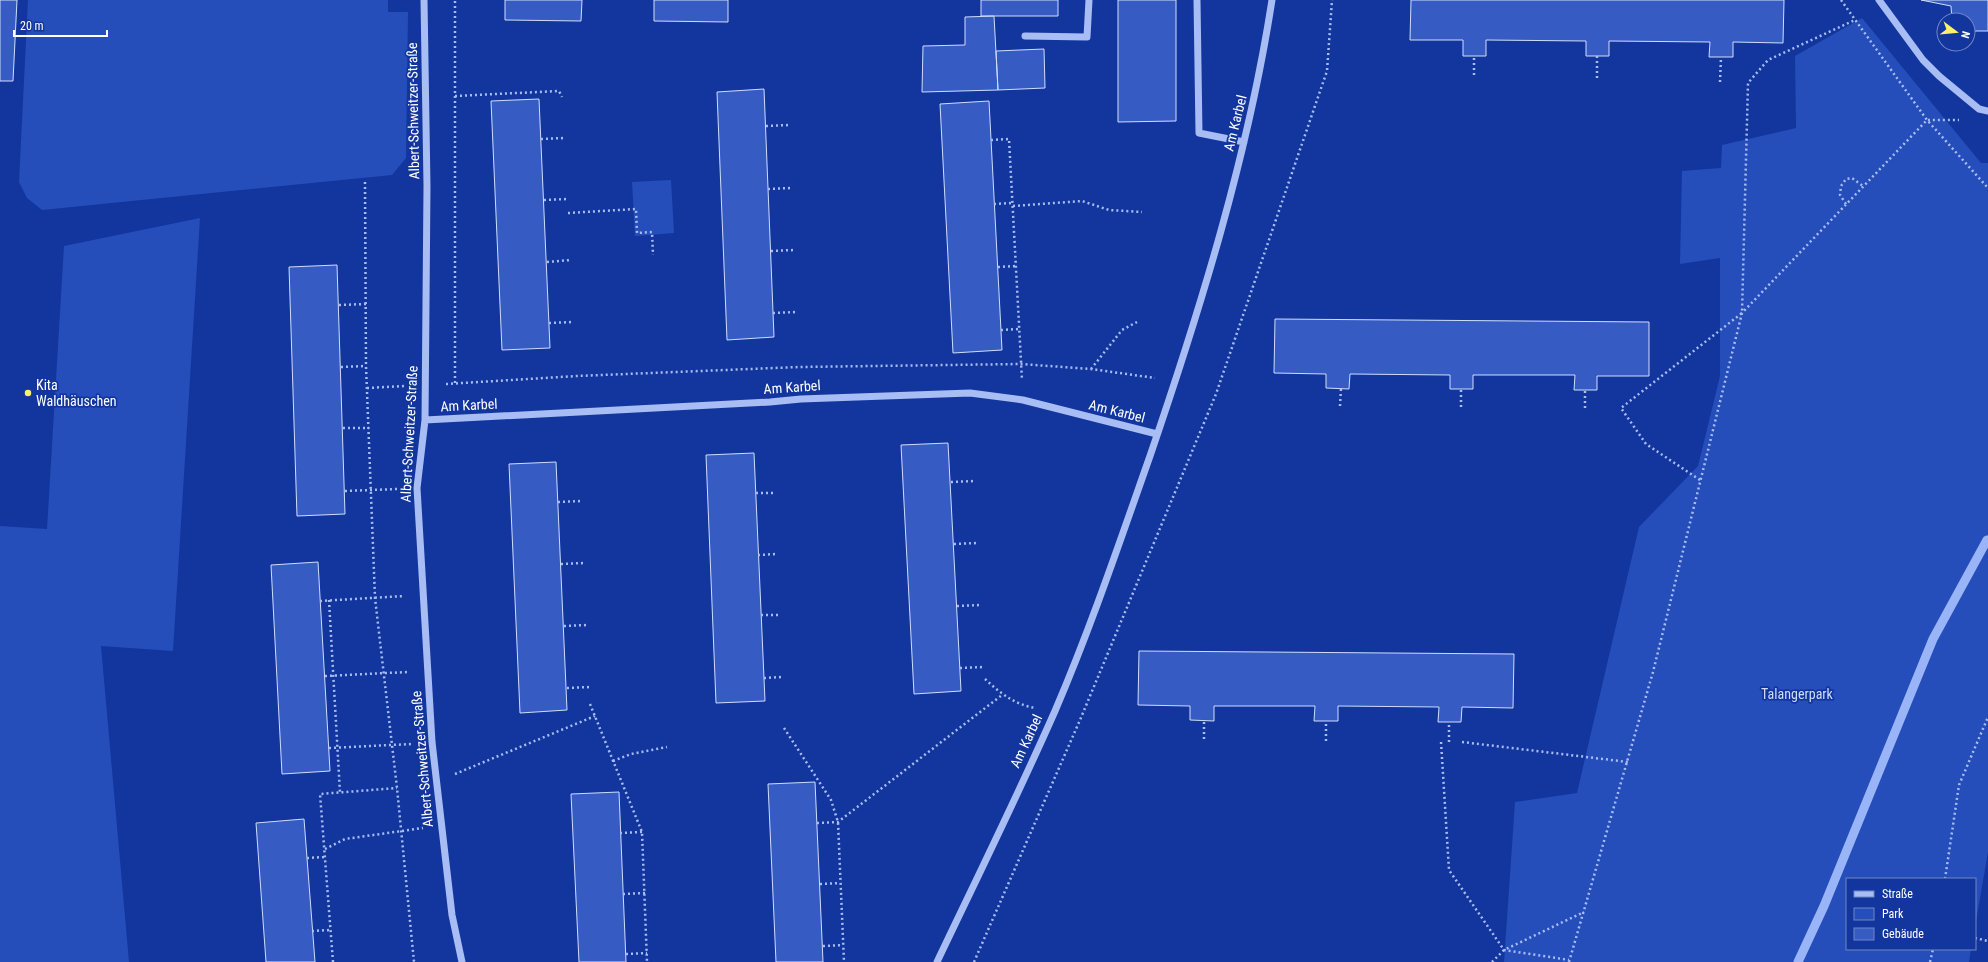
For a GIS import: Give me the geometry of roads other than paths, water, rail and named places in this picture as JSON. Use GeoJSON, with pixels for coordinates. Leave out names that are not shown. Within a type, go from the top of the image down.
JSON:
{"type":"FeatureCollection","features":[{"type":"Feature","properties":{"kind":"street","name":"Albert-Schweitzer-Straße"},"geometry":{"type":"LineString","coordinates":[[424,0],[427,186],[425,420],[417,488],[432,742],[452,915],[462,962]]}},
{"type":"Feature","properties":{"kind":"street"},"geometry":{"type":"LineString","coordinates":[[1025,36],[1087,37],[1089,0]]}},
{"type":"Feature","properties":{"kind":"street"},"geometry":{"type":"LineString","coordinates":[[1197,0],[1199,133],[1244,142]]}},
{"type":"Feature","properties":{"kind":"street","name":"Am Karbel"},"geometry":{"type":"LineString","coordinates":[[937,962],[1055,710],[1115,556],[1176,381],[1218,238],[1244,142],[1261,69],[1272,0]]}},
{"type":"Feature","properties":{"kind":"street"},"geometry":{"type":"LineString","coordinates":[[1879,0],[1923,60],[1939,76],[1979,109],[1988,111]]}},
{"type":"Feature","properties":{"kind":"street","name":"Am Karbel"},"geometry":{"type":"LineString","coordinates":[[425,420],[808,399],[970,393],[1023,400],[1157,434]]}},
{"type":"Feature","properties":{"kind":"waterway"},"geometry":{"type":"LineString","coordinates":[[1798,962],[1824,906],[1933,639],[1987,540]]}},
{"type":"Feature","properties":{"kind":"place","name":"Kita Waldhäuschen"},"geometry":{"type":"Point","coordinates":[28,393]}},
{"type":"Feature","properties":{"kind":"park label","name":"Talangerpark"},"geometry":{"type":"Point","coordinates":[1797,694]}}]}
